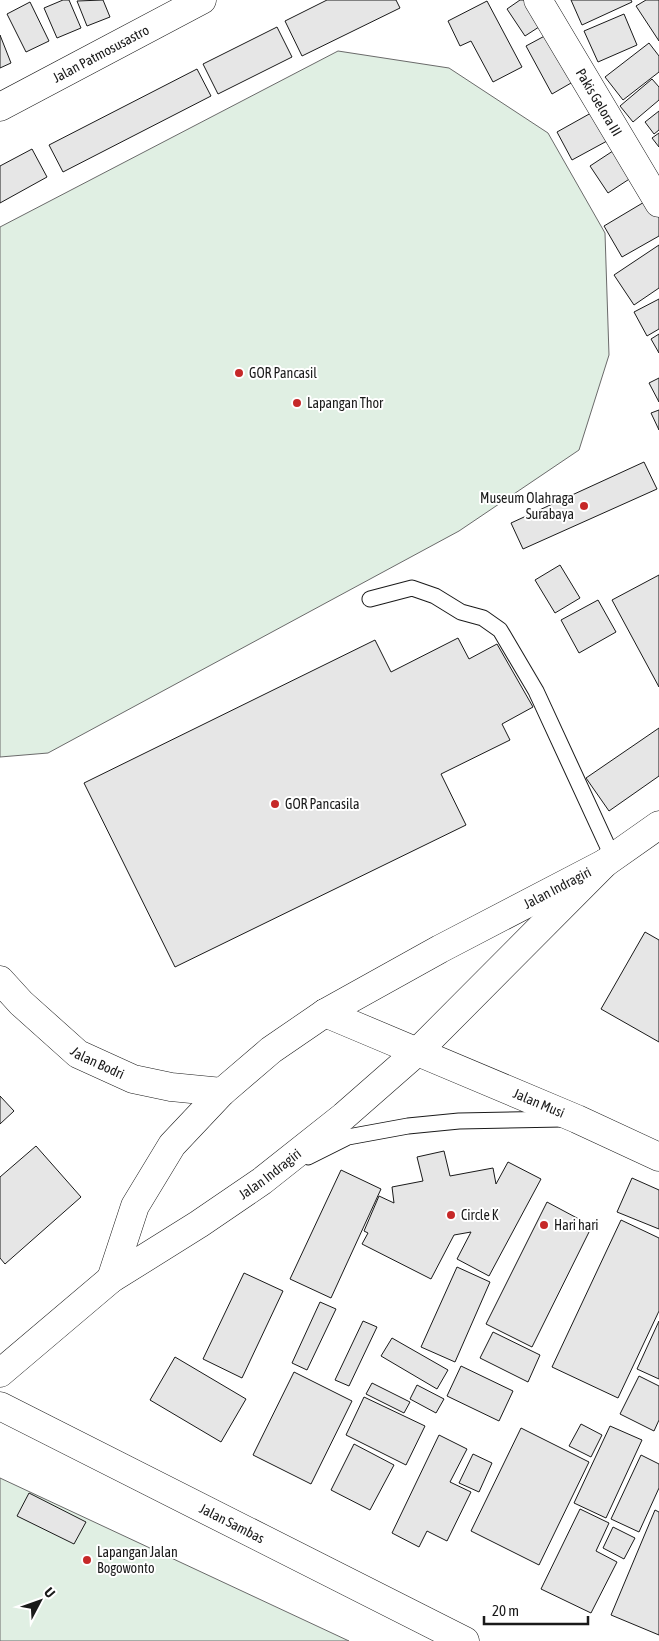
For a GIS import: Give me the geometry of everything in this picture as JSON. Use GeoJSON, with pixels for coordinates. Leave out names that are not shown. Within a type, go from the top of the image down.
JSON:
{"type":"FeatureCollection","features":[{"type":"Feature","properties":{"kind":"street","name":"Jalan Patmosusastro"},"geometry":{"type":"LineString","coordinates":[[0,107],[202,0]]}},
{"type":"Feature","properties":{"kind":"street","name":"Pakis Gelora III"},"geometry":{"type":"LineString","coordinates":[[538,0],[659,203]]}},
{"type":"Feature","properties":{"kind":"street","name":"Jalan Indragiri"},"geometry":{"type":"LineString","coordinates":[[111,1279],[135,1206],[172,1145],[222,1092],[271,1050],[324,1013],[440,949],[609,861],[659,825]]}},
{"type":"Feature","properties":{"kind":"street","name":"Jalan Indragiri"},"geometry":{"type":"LineString","coordinates":[[0,1373],[111,1279],[199,1224],[262,1181],[344,1116],[417,1052],[609,861]]}},
{"type":"Feature","properties":{"kind":"street","name":"Jalan Bodri"},"geometry":{"type":"LineString","coordinates":[[0,980],[21,1003],[78,1054],[133,1080],[171,1087],[222,1092]]}},
{"type":"Feature","properties":{"kind":"street"},"geometry":{"type":"LineString","coordinates":[[324,1013],[417,1052]]}},
{"type":"Feature","properties":{"kind":"street","name":"Jalan Musi"},"geometry":{"type":"LineString","coordinates":[[417,1052],[577,1119],[659,1157]]}},
{"type":"Feature","properties":{"kind":"street","name":"Jalan Sambas"},"geometry":{"type":"LineString","coordinates":[[0,1406],[465,1641]]}},
{"type":"Feature","properties":{"kind":"lane"},"geometry":{"type":"LineString","coordinates":[[370,599],[412,588],[434,596],[461,612],[483,618],[500,630],[536,691],[609,861]]}},
{"type":"Feature","properties":{"kind":"lane"},"geometry":{"type":"LineString","coordinates":[[262,1181],[348,1137],[408,1126],[459,1121],[577,1119]]}},
{"type":"Feature","properties":{"kind":"green space","name":"Lapangan Thor"},"geometry":{"type":"Polygon","coordinates":[[[338,51],[449,68],[548,133],[605,233],[609,355],[579,450],[459,531],[48,753],[0,757],[0,227],[338,51]]]}},
{"type":"Feature","properties":{"kind":"green space","name":"Lapangan Jalan Bogowonto"},"geometry":{"type":"Polygon","coordinates":[[[0,1478],[349,1641],[0,1641],[0,1478]]]}},
{"type":"Feature","properties":{"kind":"building"},"geometry":{"type":"Polygon","coordinates":[[[63,0],[69,0],[81,28],[57,38],[44,8],[63,0]]]}},
{"type":"Feature","properties":{"kind":"building"},"geometry":{"type":"Polygon","coordinates":[[[103,0],[110,17],[87,26],[77,1],[103,0]]]}},
{"type":"Feature","properties":{"kind":"building"},"geometry":{"type":"Polygon","coordinates":[[[327,0],[396,0],[400,8],[302,56],[285,21],[327,0]]]}},
{"type":"Feature","properties":{"kind":"building"},"geometry":{"type":"Polygon","coordinates":[[[520,0],[525,0],[542,25],[525,36],[507,9],[520,0]]]}},
{"type":"Feature","properties":{"kind":"building"},"geometry":{"type":"Polygon","coordinates":[[[571,0],[631,0],[632,2],[582,25],[571,0]]]}},
{"type":"Feature","properties":{"kind":"building"},"geometry":{"type":"Polygon","coordinates":[[[646,0],[659,0],[659,41],[636,6],[646,0]]]}},
{"type":"Feature","properties":{"kind":"building"},"geometry":{"type":"Polygon","coordinates":[[[487,1],[522,67],[493,82],[471,41],[460,46],[448,21],[487,1]]]}},
{"type":"Feature","properties":{"kind":"building"},"geometry":{"type":"Polygon","coordinates":[[[30,2],[49,41],[26,52],[7,14],[30,2]]]}},
{"type":"Feature","properties":{"kind":"building"},"geometry":{"type":"Polygon","coordinates":[[[624,14],[637,45],[598,62],[584,31],[624,14]]]}},
{"type":"Feature","properties":{"kind":"building"},"geometry":{"type":"Polygon","coordinates":[[[277,27],[292,57],[218,94],[203,64],[277,27]]]}},
{"type":"Feature","properties":{"kind":"building"},"geometry":{"type":"Polygon","coordinates":[[[552,32],[578,79],[552,94],[526,46],[552,32]]]}},
{"type":"Feature","properties":{"kind":"building"},"geometry":{"type":"Polygon","coordinates":[[[0,35],[11,63],[0,68],[0,35]]]}},
{"type":"Feature","properties":{"kind":"building"},"geometry":{"type":"Polygon","coordinates":[[[649,43],[659,56],[659,72],[623,100],[605,77],[649,43]]]}},
{"type":"Feature","properties":{"kind":"building"},"geometry":{"type":"Polygon","coordinates":[[[197,69],[211,96],[63,172],[49,145],[197,69]]]}},
{"type":"Feature","properties":{"kind":"building"},"geometry":{"type":"Polygon","coordinates":[[[652,79],[659,87],[659,100],[633,122],[620,106],[652,79]]]}},
{"type":"Feature","properties":{"kind":"building"},"geometry":{"type":"Polygon","coordinates":[[[659,111],[659,130],[654,134],[645,122],[659,111]]]}},
{"type":"Feature","properties":{"kind":"building"},"geometry":{"type":"Polygon","coordinates":[[[591,113],[607,141],[572,160],[557,132],[591,113]]]}},
{"type":"Feature","properties":{"kind":"building"},"geometry":{"type":"Polygon","coordinates":[[[659,133],[659,147],[652,138],[659,133]]]}},
{"type":"Feature","properties":{"kind":"building"},"geometry":{"type":"Polygon","coordinates":[[[622,145],[640,172],[608,193],[590,166],[622,145]]]}},
{"type":"Feature","properties":{"kind":"building"},"geometry":{"type":"Polygon","coordinates":[[[32,149],[47,177],[0,203],[0,166],[32,149]]]}},
{"type":"Feature","properties":{"kind":"building"},"geometry":{"type":"Polygon","coordinates":[[[651,198],[659,213],[659,236],[622,257],[604,226],[651,198]]]}},
{"type":"Feature","properties":{"kind":"building"},"geometry":{"type":"Polygon","coordinates":[[[659,245],[659,288],[634,305],[614,275],[659,245]]]}},
{"type":"Feature","properties":{"kind":"building"},"geometry":{"type":"Polygon","coordinates":[[[659,299],[659,329],[647,336],[634,312],[659,299]]]}},
{"type":"Feature","properties":{"kind":"building"},"geometry":{"type":"Polygon","coordinates":[[[659,334],[659,353],[651,339],[659,334]]]}},
{"type":"Feature","properties":{"kind":"building"},"geometry":{"type":"Polygon","coordinates":[[[659,378],[659,402],[649,383],[659,378]]]}},
{"type":"Feature","properties":{"kind":"building"},"geometry":{"type":"Polygon","coordinates":[[[659,410],[659,430],[651,413],[659,410]]]}},
{"type":"Feature","properties":{"kind":"building","name":"Museum Olahraga Surabaya"},"geometry":{"type":"Polygon","coordinates":[[[644,462],[657,489],[523,549],[511,523],[644,462]]]}},
{"type":"Feature","properties":{"kind":"building"},"geometry":{"type":"Polygon","coordinates":[[[560,565],[580,598],[555,613],[535,580],[560,565]]]}},
{"type":"Feature","properties":{"kind":"building"},"geometry":{"type":"Polygon","coordinates":[[[659,575],[659,687],[612,600],[659,575]]]}},
{"type":"Feature","properties":{"kind":"building"},"geometry":{"type":"Polygon","coordinates":[[[598,600],[616,632],[579,653],[561,620],[598,600]]]}},
{"type":"Feature","properties":{"kind":"building","name":"GOR Pancasila"},"geometry":{"type":"Polygon","coordinates":[[[458,638],[469,659],[497,644],[533,707],[502,724],[510,740],[441,774],[466,825],[175,967],[84,783],[375,640],[391,672],[458,638]]]}},
{"type":"Feature","properties":{"kind":"building"},"geometry":{"type":"Polygon","coordinates":[[[659,728],[659,776],[609,811],[586,778],[659,728]]]}},
{"type":"Feature","properties":{"kind":"building"},"geometry":{"type":"Polygon","coordinates":[[[645,932],[659,940],[659,1042],[601,1009],[645,932]]]}},
{"type":"Feature","properties":{"kind":"building"},"geometry":{"type":"Polygon","coordinates":[[[0,1096],[14,1111],[0,1124],[0,1096]]]}},
{"type":"Feature","properties":{"kind":"building"},"geometry":{"type":"Polygon","coordinates":[[[36,1146],[81,1197],[5,1264],[0,1258],[0,1177],[36,1146]]]}},
{"type":"Feature","properties":{"kind":"building"},"geometry":{"type":"Polygon","coordinates":[[[444,1151],[450,1176],[493,1168],[496,1184],[508,1162],[541,1179],[489,1276],[457,1259],[471,1232],[454,1235],[431,1279],[362,1244],[368,1233],[364,1231],[379,1196],[394,1203],[392,1187],[423,1181],[417,1157],[444,1151]]]}},
{"type":"Feature","properties":{"kind":"building"},"geometry":{"type":"Polygon","coordinates":[[[341,1170],[381,1189],[331,1298],[290,1279],[341,1170]]]}},
{"type":"Feature","properties":{"kind":"building"},"geometry":{"type":"Polygon","coordinates":[[[632,1178],[659,1190],[659,1229],[617,1212],[632,1178]]]}},
{"type":"Feature","properties":{"kind":"building"},"geometry":{"type":"Polygon","coordinates":[[[547,1202],[592,1226],[532,1347],[486,1324],[547,1202]]]}},
{"type":"Feature","properties":{"kind":"building"},"geometry":{"type":"Polygon","coordinates":[[[621,1220],[659,1238],[659,1311],[618,1398],[552,1367],[621,1220]]]}},
{"type":"Feature","properties":{"kind":"building"},"geometry":{"type":"Polygon","coordinates":[[[457,1267],[490,1282],[455,1362],[421,1347],[457,1267]]]}},
{"type":"Feature","properties":{"kind":"building"},"geometry":{"type":"Polygon","coordinates":[[[244,1273],[283,1291],[242,1378],[203,1359],[244,1273]]]}},
{"type":"Feature","properties":{"kind":"building"},"geometry":{"type":"Polygon","coordinates":[[[320,1302],[336,1309],[307,1370],[292,1363],[320,1302]]]}},
{"type":"Feature","properties":{"kind":"building"},"geometry":{"type":"Polygon","coordinates":[[[363,1321],[377,1327],[349,1386],[335,1380],[363,1321]]]}},
{"type":"Feature","properties":{"kind":"building"},"geometry":{"type":"Polygon","coordinates":[[[659,1321],[659,1379],[637,1369],[659,1321]]]}},
{"type":"Feature","properties":{"kind":"building"},"geometry":{"type":"Polygon","coordinates":[[[493,1332],[540,1355],[528,1382],[480,1358],[493,1332]]]}},
{"type":"Feature","properties":{"kind":"building"},"geometry":{"type":"Polygon","coordinates":[[[392,1338],[448,1370],[437,1389],[381,1356],[392,1338]]]}},
{"type":"Feature","properties":{"kind":"building"},"geometry":{"type":"Polygon","coordinates":[[[175,1357],[246,1399],[221,1442],[150,1400],[175,1357]]]}},
{"type":"Feature","properties":{"kind":"building"},"geometry":{"type":"Polygon","coordinates":[[[461,1366],[513,1391],[499,1421],[447,1396],[461,1366]]]}},
{"type":"Feature","properties":{"kind":"building"},"geometry":{"type":"Polygon","coordinates":[[[294,1372],[352,1401],[311,1484],[253,1455],[294,1372]]]}},
{"type":"Feature","properties":{"kind":"building"},"geometry":{"type":"Polygon","coordinates":[[[639,1376],[659,1386],[659,1420],[654,1431],[620,1414],[639,1376]]]}},
{"type":"Feature","properties":{"kind":"building"},"geometry":{"type":"Polygon","coordinates":[[[372,1383],[410,1402],[404,1413],[366,1394],[372,1383]]]}},
{"type":"Feature","properties":{"kind":"building"},"geometry":{"type":"Polygon","coordinates":[[[417,1385],[444,1399],[436,1413],[410,1399],[417,1385]]]}},
{"type":"Feature","properties":{"kind":"building"},"geometry":{"type":"Polygon","coordinates":[[[364,1397],[425,1426],[406,1465],[346,1435],[364,1397]]]}},
{"type":"Feature","properties":{"kind":"building"},"geometry":{"type":"Polygon","coordinates":[[[581,1424],[602,1435],[591,1457],[569,1446],[581,1424]]]}},
{"type":"Feature","properties":{"kind":"building"},"geometry":{"type":"Polygon","coordinates":[[[610,1426],[642,1440],[606,1518],[574,1503],[610,1426]]]}},
{"type":"Feature","properties":{"kind":"building"},"geometry":{"type":"Polygon","coordinates":[[[521,1428],[589,1462],[539,1565],[471,1531],[521,1428]]]}},
{"type":"Feature","properties":{"kind":"building"},"geometry":{"type":"Polygon","coordinates":[[[439,1435],[467,1449],[450,1482],[471,1492],[447,1541],[427,1531],[419,1547],[392,1533],[439,1435]]]}},
{"type":"Feature","properties":{"kind":"building"},"geometry":{"type":"Polygon","coordinates":[[[354,1444],[394,1465],[370,1510],[331,1490],[354,1444]]]}},
{"type":"Feature","properties":{"kind":"building"},"geometry":{"type":"Polygon","coordinates":[[[473,1454],[492,1463],[479,1492],[459,1483],[473,1454]]]}},
{"type":"Feature","properties":{"kind":"building"},"geometry":{"type":"Polygon","coordinates":[[[641,1455],[659,1464],[659,1488],[639,1532],[611,1519],[641,1455]]]}},
{"type":"Feature","properties":{"kind":"building"},"geometry":{"type":"Polygon","coordinates":[[[29,1493],[86,1522],[74,1544],[17,1516],[29,1493]]]}},
{"type":"Feature","properties":{"kind":"building"},"geometry":{"type":"Polygon","coordinates":[[[580,1509],[609,1523],[596,1551],[617,1562],[591,1613],[541,1589],[580,1509]]]}},
{"type":"Feature","properties":{"kind":"building"},"geometry":{"type":"Polygon","coordinates":[[[655,1510],[659,1512],[659,1635],[611,1615],[655,1510]]]}},
{"type":"Feature","properties":{"kind":"building"},"geometry":{"type":"Polygon","coordinates":[[[613,1527],[635,1538],[624,1559],[603,1548],[613,1527]]]}},
{"type":"Feature","properties":{"kind":"place","name":"GOR Pancasil"},"geometry":{"type":"Point","coordinates":[239,373]}},
{"type":"Feature","properties":{"kind":"place","name":"Lapangan Thor"},"geometry":{"type":"Point","coordinates":[297,403]}},
{"type":"Feature","properties":{"kind":"place","name":"Museum Olahraga Surabaya"},"geometry":{"type":"Point","coordinates":[584,506]}},
{"type":"Feature","properties":{"kind":"place","name":"GOR Pancasila"},"geometry":{"type":"Point","coordinates":[275,804]}},
{"type":"Feature","properties":{"kind":"place","name":"Circle K"},"geometry":{"type":"Point","coordinates":[451,1215]}},
{"type":"Feature","properties":{"kind":"place","name":"Hari hari"},"geometry":{"type":"Point","coordinates":[544,1225]}},
{"type":"Feature","properties":{"kind":"place","name":"Lapangan Jalan Bogowonto"},"geometry":{"type":"Point","coordinates":[87,1560]}}]}
